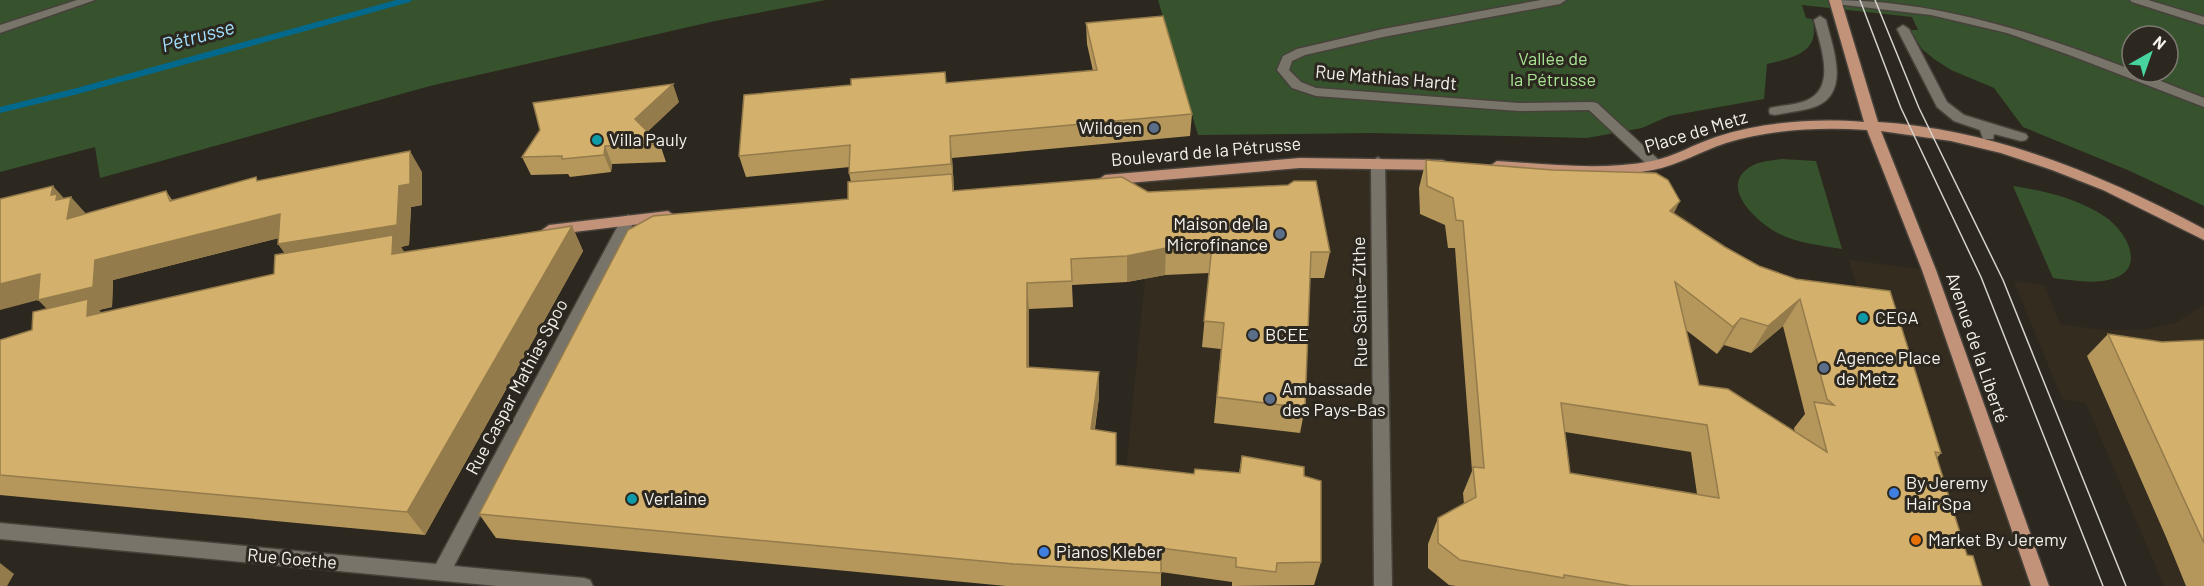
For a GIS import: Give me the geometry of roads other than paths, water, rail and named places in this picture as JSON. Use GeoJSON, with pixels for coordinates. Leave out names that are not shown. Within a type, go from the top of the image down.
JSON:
{"type":"FeatureCollection","features":[{"type":"Feature","properties":{"kind":"main road","name":"Avenue de la Liberté"},"geometry":{"type":"LineString","coordinates":[[1836,0],[1872,125],[1929,270],[2040,586]]}},
{"type":"Feature","properties":{"kind":"main road","name":"Place de Metz"},"geometry":{"type":"LineString","coordinates":[[1481,166],[1637,169],[1656,165],[1717,141],[1747,133],[1828,124],[1872,125]]}},
{"type":"Feature","properties":{"kind":"main road"},"geometry":{"type":"LineString","coordinates":[[1872,125],[1923,131],[2010,152],[2097,183],[2204,235]]}},
{"type":"Feature","properties":{"kind":"main road","name":"Boulevard de la Pétrusse"},"geometry":{"type":"LineString","coordinates":[[1089,182],[1300,163],[1378,162],[1457,165]]}},
{"type":"Feature","properties":{"kind":"main road"},"geometry":{"type":"LineString","coordinates":[[535,232],[686,215]]}},
{"type":"Feature","properties":{"kind":"street"},"geometry":{"type":"LineString","coordinates":[[0,29],[89,0]]}},
{"type":"Feature","properties":{"kind":"street","name":"Rue Mathias Hardt"},"geometry":{"type":"LineString","coordinates":[[1560,0],[1383,33],[1301,52],[1287,59],[1283,70],[1288,80],[1300,88],[1316,92],[1519,107],[1592,106],[1656,165]]}},
{"type":"Feature","properties":{"kind":"street"},"geometry":{"type":"LineString","coordinates":[[1836,0],[1945,14],[1994,26],[2080,55],[2204,103]]}},
{"type":"Feature","properties":{"kind":"street"},"geometry":{"type":"LineString","coordinates":[[2136,0],[2204,21]]}},
{"type":"Feature","properties":{"kind":"street"},"geometry":{"type":"LineString","coordinates":[[1775,111],[1815,102],[1827,93],[1832,81],[1820,20]]}},
{"type":"Feature","properties":{"kind":"street"},"geometry":{"type":"LineString","coordinates":[[1903,29],[1942,104],[1959,118],[1987,131],[2021,137]]}},
{"type":"Feature","properties":{"kind":"street","name":"Rue Sainte-Zithe"},"geometry":{"type":"LineString","coordinates":[[1378,162],[1383,586]]}},
{"type":"Feature","properties":{"kind":"street","name":"Rue Caspar Mathias Spoo"},"geometry":{"type":"LineString","coordinates":[[441,573],[628,220]]}},
{"type":"Feature","properties":{"kind":"street","name":"Rue Goethe"},"geometry":{"type":"LineString","coordinates":[[0,531],[584,586]]}},
{"type":"Feature","properties":{"kind":"waterway","name":"Pétrusse"},"geometry":{"type":"LineString","coordinates":[[0,110],[74,92],[407,0]]}},
{"type":"Feature","properties":{"kind":"tram line"},"geometry":{"type":"LineString","coordinates":[[1860,0],[1901,108],[1981,277],[2103,586]]}},
{"type":"Feature","properties":{"kind":"tram line"},"geometry":{"type":"LineString","coordinates":[[1875,0],[1919,108],[2003,280],[2126,586]]}},
{"type":"Feature","properties":{"kind":"place","name":"Wildgen"},"geometry":{"type":"Point","coordinates":[1154,128]}},
{"type":"Feature","properties":{"kind":"place","name":"Villa Pauly"},"geometry":{"type":"Point","coordinates":[597,140]}},
{"type":"Feature","properties":{"kind":"place","name":"Maison de la Microfinance"},"geometry":{"type":"Point","coordinates":[1280,234]}},
{"type":"Feature","properties":{"kind":"place","name":"CEGA"},"geometry":{"type":"Point","coordinates":[1863,318]}},
{"type":"Feature","properties":{"kind":"place","name":"BCEE"},"geometry":{"type":"Point","coordinates":[1253,335]}},
{"type":"Feature","properties":{"kind":"place","name":"Agence Place de Metz"},"geometry":{"type":"Point","coordinates":[1824,368]}},
{"type":"Feature","properties":{"kind":"place","name":"Ambassade des Pays-Bas"},"geometry":{"type":"Point","coordinates":[1270,399]}},
{"type":"Feature","properties":{"kind":"place","name":"By Jeremy Hair Spa"},"geometry":{"type":"Point","coordinates":[1894,493]}},
{"type":"Feature","properties":{"kind":"place","name":"Verlaine"},"geometry":{"type":"Point","coordinates":[632,499]}},
{"type":"Feature","properties":{"kind":"place","name":"Market By Jeremy"},"geometry":{"type":"Point","coordinates":[1916,540]}},
{"type":"Feature","properties":{"kind":"place","name":"Pianos Kleber"},"geometry":{"type":"Point","coordinates":[1044,552]}},
{"type":"Feature","properties":{"kind":"park label","name":"Vallée de la Pétrusse"},"geometry":{"type":"Point","coordinates":[1553,69]}}]}
